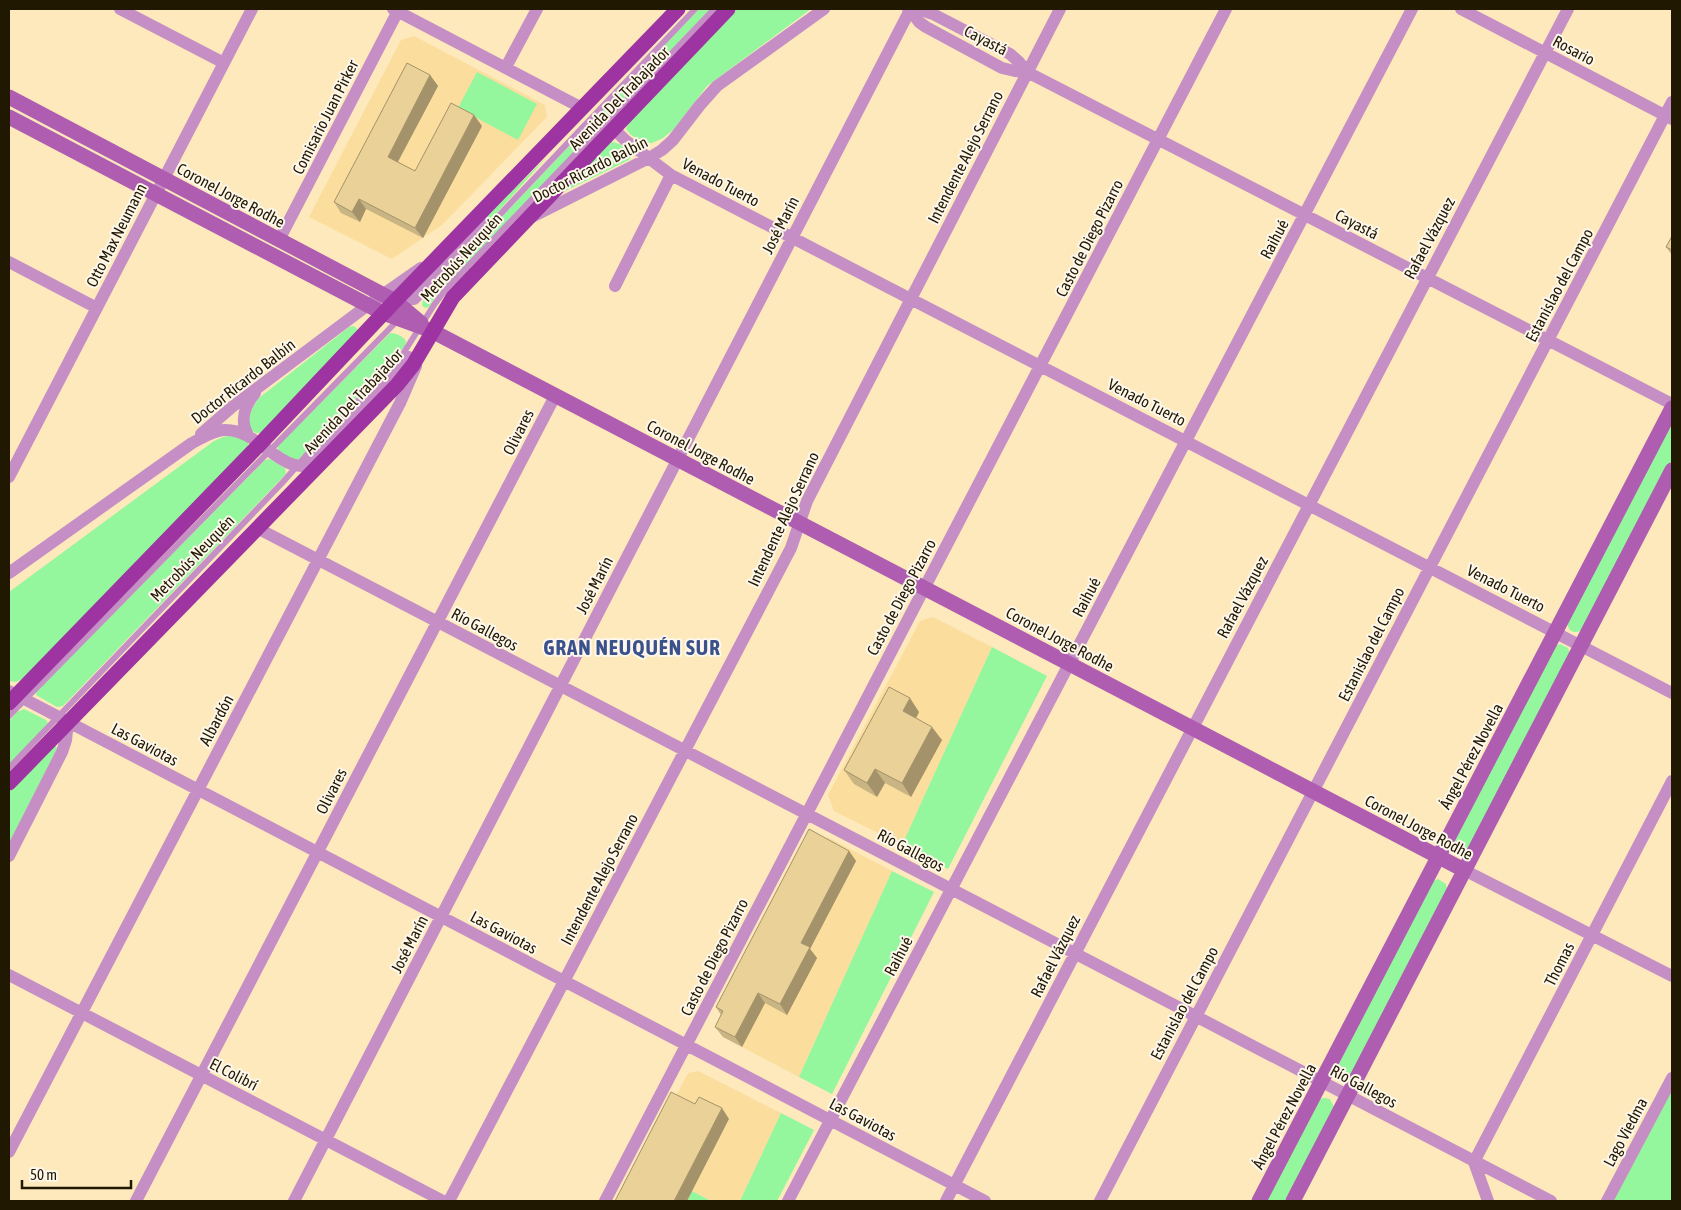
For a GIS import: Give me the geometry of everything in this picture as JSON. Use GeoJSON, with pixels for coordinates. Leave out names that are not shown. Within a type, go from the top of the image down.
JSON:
{"type":"FeatureCollection","features":[{"type":"Feature","properties":{"kind":"main road","name":"Avenida Del Trabajador"},"geometry":{"type":"LineString","coordinates":[[15,697],[383,313],[389,298],[437,257],[678,9]]}},
{"type":"Feature","properties":{"kind":"main road","name":"Avenida Del Trabajador"},"geometry":{"type":"LineString","coordinates":[[9,783],[63,720],[257,528],[397,385],[425,327],[728,9]]}},
{"type":"Feature","properties":{"kind":"main road","name":"Coronel Jorge Rodhe"},"geometry":{"type":"LineString","coordinates":[[9,97],[389,298],[403,315],[425,327],[1464,870]]}},
{"type":"Feature","properties":{"kind":"main road","name":"Coronel Jorge Rodhe"},"geometry":{"type":"LineString","coordinates":[[9,118],[368,306],[383,313],[403,315]]}},
{"type":"Feature","properties":{"kind":"main road","name":"Ángel Pérez Novella"},"geometry":{"type":"LineString","coordinates":[[1259,1201],[1672,406]]}},
{"type":"Feature","properties":{"kind":"main road"},"geometry":{"type":"LineString","coordinates":[[1293,1201],[1672,470]]}},
{"type":"Feature","properties":{"kind":"street"},"geometry":{"type":"LineString","coordinates":[[120,9],[224,63]]}},
{"type":"Feature","properties":{"kind":"street","name":"Otto Max Neumann"},"geometry":{"type":"LineString","coordinates":[[9,477],[252,9]]}},
{"type":"Feature","properties":{"kind":"street"},"geometry":{"type":"LineString","coordinates":[[506,67],[537,9]]}},
{"type":"Feature","properties":{"kind":"street","name":"Doctor Ricardo Balbín"},"geometry":{"type":"LineString","coordinates":[[527,220],[662,150],[673,140],[717,86],[824,9]]}},
{"type":"Feature","properties":{"kind":"street","name":"Cayastá"},"geometry":{"type":"LineString","coordinates":[[909,9],[922,25],[1002,68],[1027,72],[1548,340],[1672,406]]}},
{"type":"Feature","properties":{"kind":"street","name":"José Marín"},"geometry":{"type":"LineString","coordinates":[[294,1201],[909,9]]}},
{"type":"Feature","properties":{"kind":"street","name":"Intendente Alejo Serrano"},"geometry":{"type":"LineString","coordinates":[[449,1201],[792,548],[807,501],[1060,9]]}},
{"type":"Feature","properties":{"kind":"street","name":"Casto de Diego Pizarro"},"geometry":{"type":"LineString","coordinates":[[605,1201],[1226,9]]}},
{"type":"Feature","properties":{"kind":"street","name":"Raihué"},"geometry":{"type":"LineString","coordinates":[[788,1201],[1412,9]]}},
{"type":"Feature","properties":{"kind":"street","name":"Rosario"},"geometry":{"type":"LineString","coordinates":[[1461,9],[1669,117]]}},
{"type":"Feature","properties":{"kind":"street","name":"Rafael Vázquez"},"geometry":{"type":"LineString","coordinates":[[946,1201],[1568,9]]}},
{"type":"Feature","properties":{"kind":"street"},"geometry":{"type":"LineString","coordinates":[[396,10],[582,108]]}},
{"type":"Feature","properties":{"kind":"street","name":"Comisario Juan Pirker"},"geometry":{"type":"LineString","coordinates":[[279,240],[396,10]]}},
{"type":"Feature","properties":{"kind":"street","name":"Estanislao del Campo"},"geometry":{"type":"LineString","coordinates":[[1100,1201],[1548,340],[1669,117],[1672,102]]}},
{"type":"Feature","properties":{"kind":"street","name":"Venado Tuerto"},"geometry":{"type":"LineString","coordinates":[[614,129],[671,175],[1672,693]]}},
{"type":"Feature","properties":{"kind":"street"},"geometry":{"type":"LineString","coordinates":[[615,286],[671,175]]}},
{"type":"Feature","properties":{"kind":"street"},"geometry":{"type":"LineString","coordinates":[[482,220],[487,224],[414,299],[410,299],[410,295],[482,220]]}},
{"type":"Feature","properties":{"kind":"street"},"geometry":{"type":"LineString","coordinates":[[9,262],[97,308]]}},
{"type":"Feature","properties":{"kind":"street","name":"Doctor Ricardo Balbín"},"geometry":{"type":"LineString","coordinates":[[192,443],[224,413],[368,306],[389,298]]}},
{"type":"Feature","properties":{"kind":"street"},"geometry":{"type":"LineString","coordinates":[[412,356],[408,362],[310,462],[322,442],[412,356]]}},
{"type":"Feature","properties":{"kind":"street","name":"Albardón"},"geometry":{"type":"LineString","coordinates":[[9,1152],[400,403],[412,356]]}},
{"type":"Feature","properties":{"kind":"street"},"geometry":{"type":"LineString","coordinates":[[259,444],[244,427],[243,414],[249,400],[265,383]]}},
{"type":"Feature","properties":{"kind":"street","name":"Olivares"},"geometry":{"type":"LineString","coordinates":[[136,1201],[555,396]]}},
{"type":"Feature","properties":{"kind":"street","name":"Doctor Ricardo Balbín"},"geometry":{"type":"LineString","coordinates":[[9,573],[192,443],[209,434],[221,430],[239,432],[288,463],[297,466]]}},
{"type":"Feature","properties":{"kind":"street"},"geometry":{"type":"LineString","coordinates":[[297,466],[309,466],[323,460]]}},
{"type":"Feature","properties":{"kind":"street","name":"Río Gallegos"},"geometry":{"type":"LineString","coordinates":[[257,528],[1551,1201]]}},
{"type":"Feature","properties":{"kind":"street","name":"Las Gaviotas"},"geometry":{"type":"LineString","coordinates":[[15,697],[198,790],[985,1201]]}},
{"type":"Feature","properties":{"kind":"street"},"geometry":{"type":"LineString","coordinates":[[9,856],[62,752],[66,740],[63,720]]}},
{"type":"Feature","properties":{"kind":"street","name":"Thomas"},"geometry":{"type":"LineString","coordinates":[[1474,1162],[1672,781]]}},
{"type":"Feature","properties":{"kind":"street","name":"Coronel Jorge Rodhe"},"geometry":{"type":"LineString","coordinates":[[1464,870],[1672,976]]}},
{"type":"Feature","properties":{"kind":"street","name":"El Colibrí"},"geometry":{"type":"LineString","coordinates":[[9,975],[443,1201]]}},
{"type":"Feature","properties":{"kind":"street","name":"Lago Viedma"},"geometry":{"type":"LineString","coordinates":[[1607,1201],[1672,1078]]}},
{"type":"Feature","properties":{"kind":"street"},"geometry":{"type":"LineString","coordinates":[[1474,1162],[1488,1201]]}},
{"type":"Feature","properties":{"kind":"lane","name":"Metrobús Neuquén"},"geometry":{"type":"LineString","coordinates":[[259,444],[403,315],[695,9]]}},
{"type":"Feature","properties":{"kind":"lane","name":"Metrobús Neuquén"},"geometry":{"type":"LineString","coordinates":[[9,768],[63,720],[401,356],[425,327],[446,289],[714,9]]}},
{"type":"Feature","properties":{"kind":"lane"},"geometry":{"type":"LineString","coordinates":[[9,716],[15,697]]}},
{"type":"Feature","properties":{"kind":"shaded area"},"geometry":{"type":"Polygon","coordinates":[[[414,36],[545,105],[547,117],[442,225],[392,259],[309,217],[401,40],[414,36]]]}},
{"type":"Feature","properties":{"kind":"shaded area"},"geometry":{"type":"Polygon","coordinates":[[[933,617],[992,647],[902,845],[834,811],[828,795],[920,621],[933,617]]]}},
{"type":"Feature","properties":{"kind":"shaded area"},"geometry":{"type":"Polygon","coordinates":[[[827,837],[892,871],[799,1077],[723,1037],[827,837]]]}},
{"type":"Feature","properties":{"kind":"shaded area"},"geometry":{"type":"Polygon","coordinates":[[[698,1071],[781,1113],[740,1201],[711,1201],[692,1191],[687,1201],[621,1201],[688,1073],[698,1071]]]}},
{"type":"Feature","properties":{"kind":"green space"},"geometry":{"type":"Polygon","coordinates":[[[699,9],[710,9],[437,295],[429,307],[422,306],[423,300],[699,9]]]}},
{"type":"Feature","properties":{"kind":"green space"},"geometry":{"type":"Polygon","coordinates":[[[737,9],[811,9],[707,86],[674,129],[663,138],[652,143],[642,142],[630,134],[626,129],[629,121],[737,9]]]}},
{"type":"Feature","properties":{"kind":"green space"},"geometry":{"type":"Polygon","coordinates":[[[477,72],[537,104],[518,140],[458,108],[477,72]]]}},
{"type":"Feature","properties":{"kind":"green space"},"geometry":{"type":"Polygon","coordinates":[[[611,142],[617,143],[630,153],[629,160],[561,193],[611,142]]]}},
{"type":"Feature","properties":{"kind":"green space"},"geometry":{"type":"Polygon","coordinates":[[[547,157],[487,224],[482,220],[547,157]]]}},
{"type":"Feature","properties":{"kind":"green space"},"geometry":{"type":"Polygon","coordinates":[[[354,326],[358,330],[261,433],[251,430],[250,413],[259,398],[349,327],[354,326]]]}},
{"type":"Feature","properties":{"kind":"green space"},"geometry":{"type":"Polygon","coordinates":[[[390,333],[397,334],[403,338],[406,341],[405,346],[298,460],[295,461],[278,450],[278,446],[390,333]]]}},
{"type":"Feature","properties":{"kind":"green space"},"geometry":{"type":"Polygon","coordinates":[[[1672,425],[1672,460],[1585,628],[1576,632],[1571,631],[1567,623],[1672,425]]]}},
{"type":"Feature","properties":{"kind":"green space"},"geometry":{"type":"Polygon","coordinates":[[[233,435],[248,442],[248,447],[24,678],[16,682],[9,681],[9,592],[214,441],[233,435]]]}},
{"type":"Feature","properties":{"kind":"green space"},"geometry":{"type":"Polygon","coordinates":[[[270,459],[285,468],[286,473],[284,476],[63,706],[57,707],[36,695],[36,692],[265,460],[270,459]]]}},
{"type":"Feature","properties":{"kind":"green space"},"geometry":{"type":"Polygon","coordinates":[[[1560,644],[1568,648],[1570,654],[1468,850],[1459,850],[1454,842],[1555,646],[1560,644]]]}},
{"type":"Feature","properties":{"kind":"green space"},"geometry":{"type":"Polygon","coordinates":[[[992,647],[1047,676],[948,869],[902,845],[992,647]]]}},
{"type":"Feature","properties":{"kind":"green space"},"geometry":{"type":"Polygon","coordinates":[[[24,709],[46,720],[48,723],[9,765],[9,721],[17,712],[24,709]]]}},
{"type":"Feature","properties":{"kind":"green space"},"geometry":{"type":"Polygon","coordinates":[[[52,746],[56,746],[57,749],[9,843],[9,792],[52,746]]]}},
{"type":"Feature","properties":{"kind":"green space"},"geometry":{"type":"Polygon","coordinates":[[[892,871],[934,892],[832,1094],[799,1077],[892,871]]]}},
{"type":"Feature","properties":{"kind":"green space"},"geometry":{"type":"Polygon","coordinates":[[[1438,879],[1446,884],[1447,889],[1349,1078],[1340,1078],[1335,1071],[1433,881],[1438,879]]]}},
{"type":"Feature","properties":{"kind":"green space"},"geometry":{"type":"Polygon","coordinates":[[[1672,1088],[1672,1201],[1612,1201],[1672,1088]]]}},
{"type":"Feature","properties":{"kind":"green space"},"geometry":{"type":"Polygon","coordinates":[[[1319,1099],[1330,1099],[1334,1107],[1286,1201],[1266,1201],[1319,1099]]]}},
{"type":"Feature","properties":{"kind":"green space"},"geometry":{"type":"Polygon","coordinates":[[[781,1113],[814,1130],[777,1201],[740,1201],[781,1113]]]}},
{"type":"Feature","properties":{"kind":"green space"},"geometry":{"type":"Polygon","coordinates":[[[692,1191],[711,1201],[687,1201],[692,1191]]]}},
{"type":"Feature","properties":{"kind":"building"},"geometry":{"type":"Polygon","coordinates":[[[407,63],[430,75],[388,157],[415,171],[451,103],[474,115],[415,228],[359,199],[352,212],[334,202],[407,63]]]}},
{"type":"Feature","properties":{"kind":"building"},"geometry":{"type":"Polygon","coordinates":[[[1672,236],[1672,250],[1666,247],[1672,236]]]}},
{"type":"Feature","properties":{"kind":"building"},"geometry":{"type":"Polygon","coordinates":[[[889,687],[910,698],[903,711],[932,727],[902,783],[875,769],[867,783],[844,770],[889,687]]]}},
{"type":"Feature","properties":{"kind":"building"},"geometry":{"type":"Polygon","coordinates":[[[809,829],[849,851],[801,943],[810,947],[780,1004],[758,993],[735,1037],[715,1027],[723,1011],[716,1007],[809,829]]]}},
{"type":"Feature","properties":{"kind":"building"},"geometry":{"type":"Polygon","coordinates":[[[671,1092],[695,1104],[699,1097],[722,1108],[674,1201],[615,1201],[671,1092]]]}},
{"type":"Feature","properties":{"kind":"district","name":"GRAN NEUQUÉN SUR"},"geometry":{"type":"Point","coordinates":[632,648]}}]}
